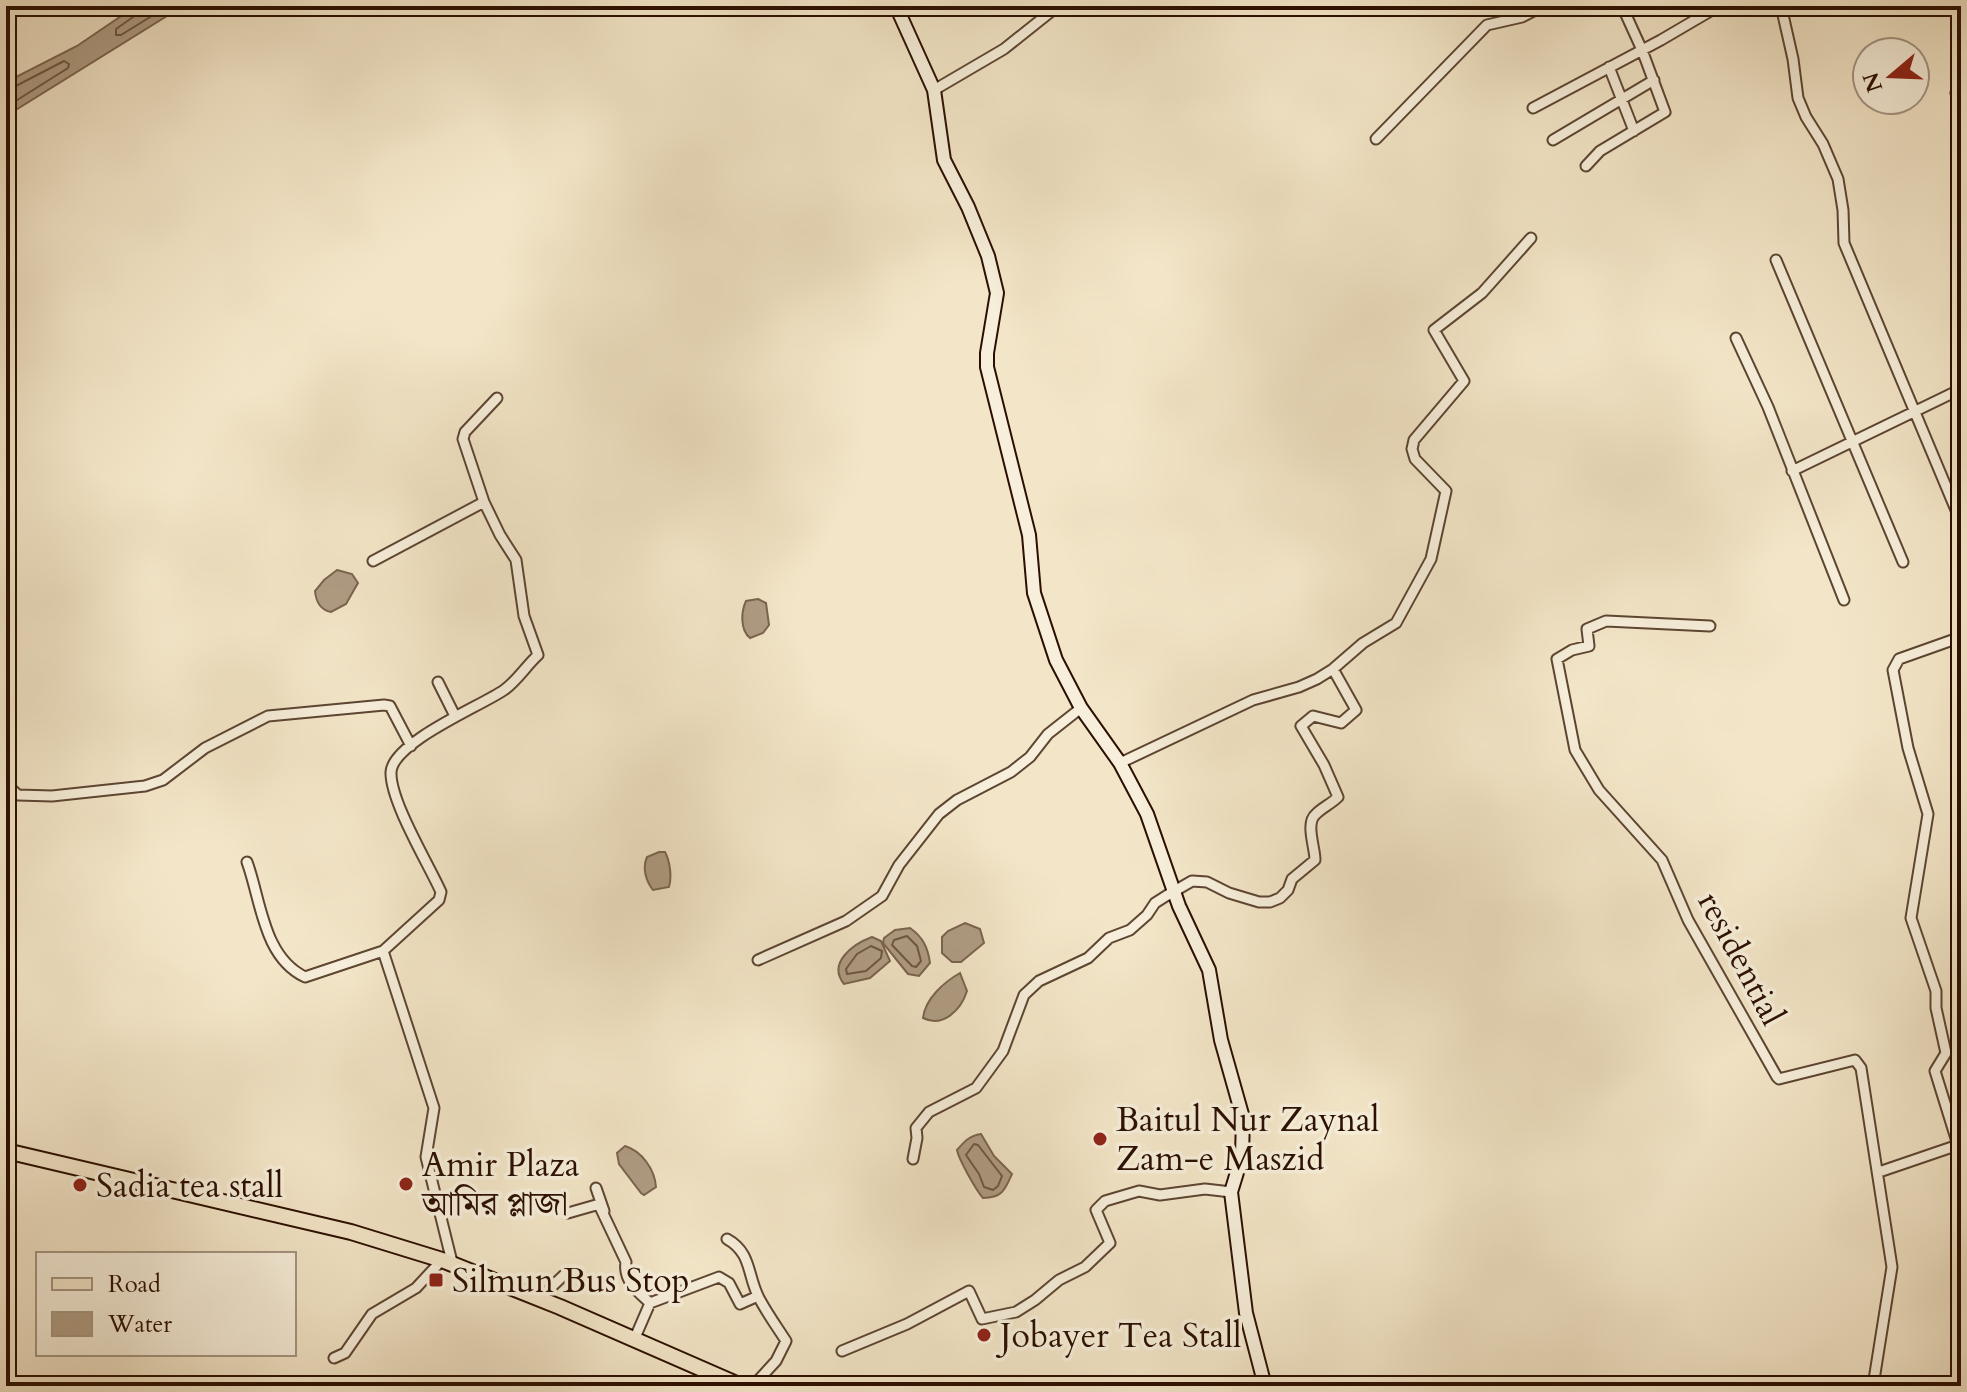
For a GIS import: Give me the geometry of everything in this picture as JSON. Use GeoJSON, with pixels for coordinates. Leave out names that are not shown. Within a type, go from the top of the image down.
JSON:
{"type":"FeatureCollection","features":[{"type":"Feature","properties":{"kind":"main road"},"geometry":{"type":"LineString","coordinates":[[6,1151],[351,1232],[447,1263],[539,1299],[741,1386]]}},
{"type":"Feature","properties":{"kind":"street"},"geometry":{"type":"LineString","coordinates":[[896,6],[934,90],[944,160],[988,256],[997,293],[987,367],[1029,535],[1034,593],[1056,660],[1081,708],[1120,763],[1147,814],[1175,892],[1209,970],[1221,1040],[1243,1118],[1242,1156],[1231,1192],[1246,1313],[1265,1386]]}},
{"type":"Feature","properties":{"kind":"street"},"geometry":{"type":"LineString","coordinates":[[934,90],[1004,49],[1058,6]]}},
{"type":"Feature","properties":{"kind":"street"},"geometry":{"type":"LineString","coordinates":[[1376,139],[1487,25],[1522,17],[1543,6]]}},
{"type":"Feature","properties":{"kind":"street"},"geometry":{"type":"LineString","coordinates":[[1586,166],[1600,151],[1665,112],[1622,6]]}},
{"type":"Feature","properties":{"kind":"street"},"geometry":{"type":"LineString","coordinates":[[1533,108],[1719,6]]}},
{"type":"Feature","properties":{"kind":"street"},"geometry":{"type":"LineString","coordinates":[[1781,6],[1798,98],[1838,179],[1844,243],[1961,522]]}},
{"type":"Feature","properties":{"kind":"street"},"geometry":{"type":"LineString","coordinates":[[1609,67],[1634,131]]}},
{"type":"Feature","properties":{"kind":"street"},"geometry":{"type":"LineString","coordinates":[[1553,140],[1654,80]]}},
{"type":"Feature","properties":{"kind":"street"},"geometry":{"type":"LineString","coordinates":[[1961,87],[1956,93],[1961,102]]}},
{"type":"Feature","properties":{"kind":"street"},"geometry":{"type":"LineString","coordinates":[[1120,763],[1241,706],[1299,687],[1333,669],[1363,643],[1396,623],[1431,559],[1446,491],[1415,459],[1412,449],[1414,440],[1464,381],[1434,330],[1482,293],[1531,238]]}},
{"type":"Feature","properties":{"kind":"street"},"geometry":{"type":"LineString","coordinates":[[1776,260],[1903,562]]}},
{"type":"Feature","properties":{"kind":"street"},"geometry":{"type":"LineString","coordinates":[[1736,338],[1768,407],[1844,600]]}},
{"type":"Feature","properties":{"kind":"street"},"geometry":{"type":"LineString","coordinates":[[1792,471],[1961,389]]}},
{"type":"Feature","properties":{"kind":"street"},"geometry":{"type":"LineString","coordinates":[[247,862],[260,916],[273,943],[293,971],[305,977],[383,951],[439,900],[441,892],[396,796],[391,772],[394,762],[411,746],[455,716],[502,691],[538,655],[524,616],[516,560],[484,502],[462,435],[497,398]]}},
{"type":"Feature","properties":{"kind":"street"},"geometry":{"type":"LineString","coordinates":[[373,561],[484,502]]}},
{"type":"Feature","properties":{"kind":"street","name":"residential"},"geometry":{"type":"LineString","coordinates":[[1710,626],[1606,621],[1587,629],[1589,646],[1572,650],[1557,659],[1575,750],[1599,790],[1662,860],[1688,920],[1777,1077],[1855,1060],[1859,1062],[1892,1267],[1873,1386]]}},
{"type":"Feature","properties":{"kind":"street"},"geometry":{"type":"LineString","coordinates":[[1879,1172],[1959,1145],[1935,1071],[1946,1053],[1936,1008],[1936,991],[1911,918],[1928,814],[1908,748],[1893,670],[1899,659],[1961,637]]}},
{"type":"Feature","properties":{"kind":"street"},"geometry":{"type":"LineString","coordinates":[[913,1159],[916,1128],[929,1112],[976,1088],[1003,1051],[1024,995],[1039,981],[1088,958],[1109,938],[1130,930],[1155,903],[1192,881],[1207,882],[1229,893],[1270,902],[1280,898],[1288,890],[1292,879],[1315,860],[1310,823],[1313,815],[1338,797],[1301,726],[1313,716],[1341,723],[1356,710],[1333,669]]}},
{"type":"Feature","properties":{"kind":"street"},"geometry":{"type":"LineString","coordinates":[[438,682],[455,716]]}},
{"type":"Feature","properties":{"kind":"street"},"geometry":{"type":"LineString","coordinates":[[6,784],[18,795],[52,796],[145,786],[163,780],[205,748],[268,716],[384,705],[390,706],[411,746]]}},
{"type":"Feature","properties":{"kind":"street"},"geometry":{"type":"LineString","coordinates":[[758,960],[846,921],[882,896],[899,865],[939,814],[957,800],[1011,772],[1030,757],[1048,734],[1081,708]]}},
{"type":"Feature","properties":{"kind":"street"},"geometry":{"type":"LineString","coordinates":[[334,1358],[345,1353],[372,1314],[416,1288],[447,1263],[426,1157],[434,1108],[383,951]]}},
{"type":"Feature","properties":{"kind":"street"},"geometry":{"type":"LineString","coordinates":[[596,1188],[626,1262],[629,1282],[650,1303]]}},
{"type":"Feature","properties":{"kind":"street"},"geometry":{"type":"LineString","coordinates":[[842,1351],[907,1324],[969,1291],[982,1319],[1016,1312],[1059,1280],[1085,1267],[1110,1243],[1096,1210],[1105,1201],[1139,1191],[1160,1195],[1205,1189],[1231,1192]]}},
{"type":"Feature","properties":{"kind":"street"},"geometry":{"type":"LineString","coordinates":[[568,1213],[596,1205],[604,1211]]}},
{"type":"Feature","properties":{"kind":"street"},"geometry":{"type":"LineString","coordinates":[[727,1239],[739,1246],[750,1268],[758,1296],[786,1341],[776,1361],[753,1386]]}},
{"type":"Feature","properties":{"kind":"street"},"geometry":{"type":"LineString","coordinates":[[539,1299],[564,1275]]}},
{"type":"Feature","properties":{"kind":"street"},"geometry":{"type":"LineString","coordinates":[[634,1340],[650,1303],[719,1277],[729,1283],[740,1304],[758,1296]]}},
{"type":"Feature","properties":{"kind":"water"},"geometry":{"type":"Polygon","coordinates":[[[136,6],[183,6],[6,116],[6,82],[77,46],[136,6]]]}},
{"type":"Feature","properties":{"kind":"water"},"geometry":{"type":"Polygon","coordinates":[[[337,570],[352,574],[358,583],[346,604],[331,612],[320,605],[315,591],[337,570]]]}},
{"type":"Feature","properties":{"kind":"water"},"geometry":{"type":"Polygon","coordinates":[[[758,599],[766,603],[769,625],[763,633],[750,638],[743,626],[743,610],[746,601],[758,599]]]}},
{"type":"Feature","properties":{"kind":"water"},"geometry":{"type":"Polygon","coordinates":[[[665,852],[667,856],[670,883],[669,887],[653,890],[645,866],[647,857],[665,852]]]}},
{"type":"Feature","properties":{"kind":"water"},"geometry":{"type":"Polygon","coordinates":[[[965,923],[980,929],[984,943],[961,962],[952,962],[942,953],[942,937],[965,923]]]}},
{"type":"Feature","properties":{"kind":"water"},"geometry":{"type":"Polygon","coordinates":[[[910,928],[922,939],[930,963],[919,976],[908,974],[883,943],[884,938],[895,930],[910,928]]]}},
{"type":"Feature","properties":{"kind":"water"},"geometry":{"type":"Polygon","coordinates":[[[872,937],[881,941],[890,961],[870,978],[844,984],[839,969],[844,955],[872,937]]]}},
{"type":"Feature","properties":{"kind":"water"},"geometry":{"type":"Polygon","coordinates":[[[960,973],[967,991],[956,1011],[937,1021],[923,1018],[927,1004],[936,992],[960,973]]]}},
{"type":"Feature","properties":{"kind":"water"},"geometry":{"type":"Polygon","coordinates":[[[981,1134],[994,1156],[1012,1174],[1002,1192],[989,1198],[983,1198],[980,1194],[957,1150],[968,1139],[981,1134]]]}},
{"type":"Feature","properties":{"kind":"water"},"geometry":{"type":"Polygon","coordinates":[[[625,1146],[642,1157],[653,1174],[656,1187],[644,1195],[619,1164],[617,1153],[625,1146]]]}},
{"type":"Feature","properties":{"kind":"place","name":"Baitul Nur Zaynal Zam-e Maszid"},"geometry":{"type":"Point","coordinates":[1100,1139]}},
{"type":"Feature","properties":{"kind":"place","name":"Amir Plaza আমির প্লাজা"},"geometry":{"type":"Point","coordinates":[406,1184]}},
{"type":"Feature","properties":{"kind":"place","name":"Sadia tea stall"},"geometry":{"type":"Point","coordinates":[80,1185]}},
{"type":"Feature","properties":{"kind":"place","name":"Silmun Bus Stop"},"geometry":{"type":"Point","coordinates":[436,1280]}},
{"type":"Feature","properties":{"kind":"place","name":"Jobayer Tea Stall"},"geometry":{"type":"Point","coordinates":[984,1335]}}]}
